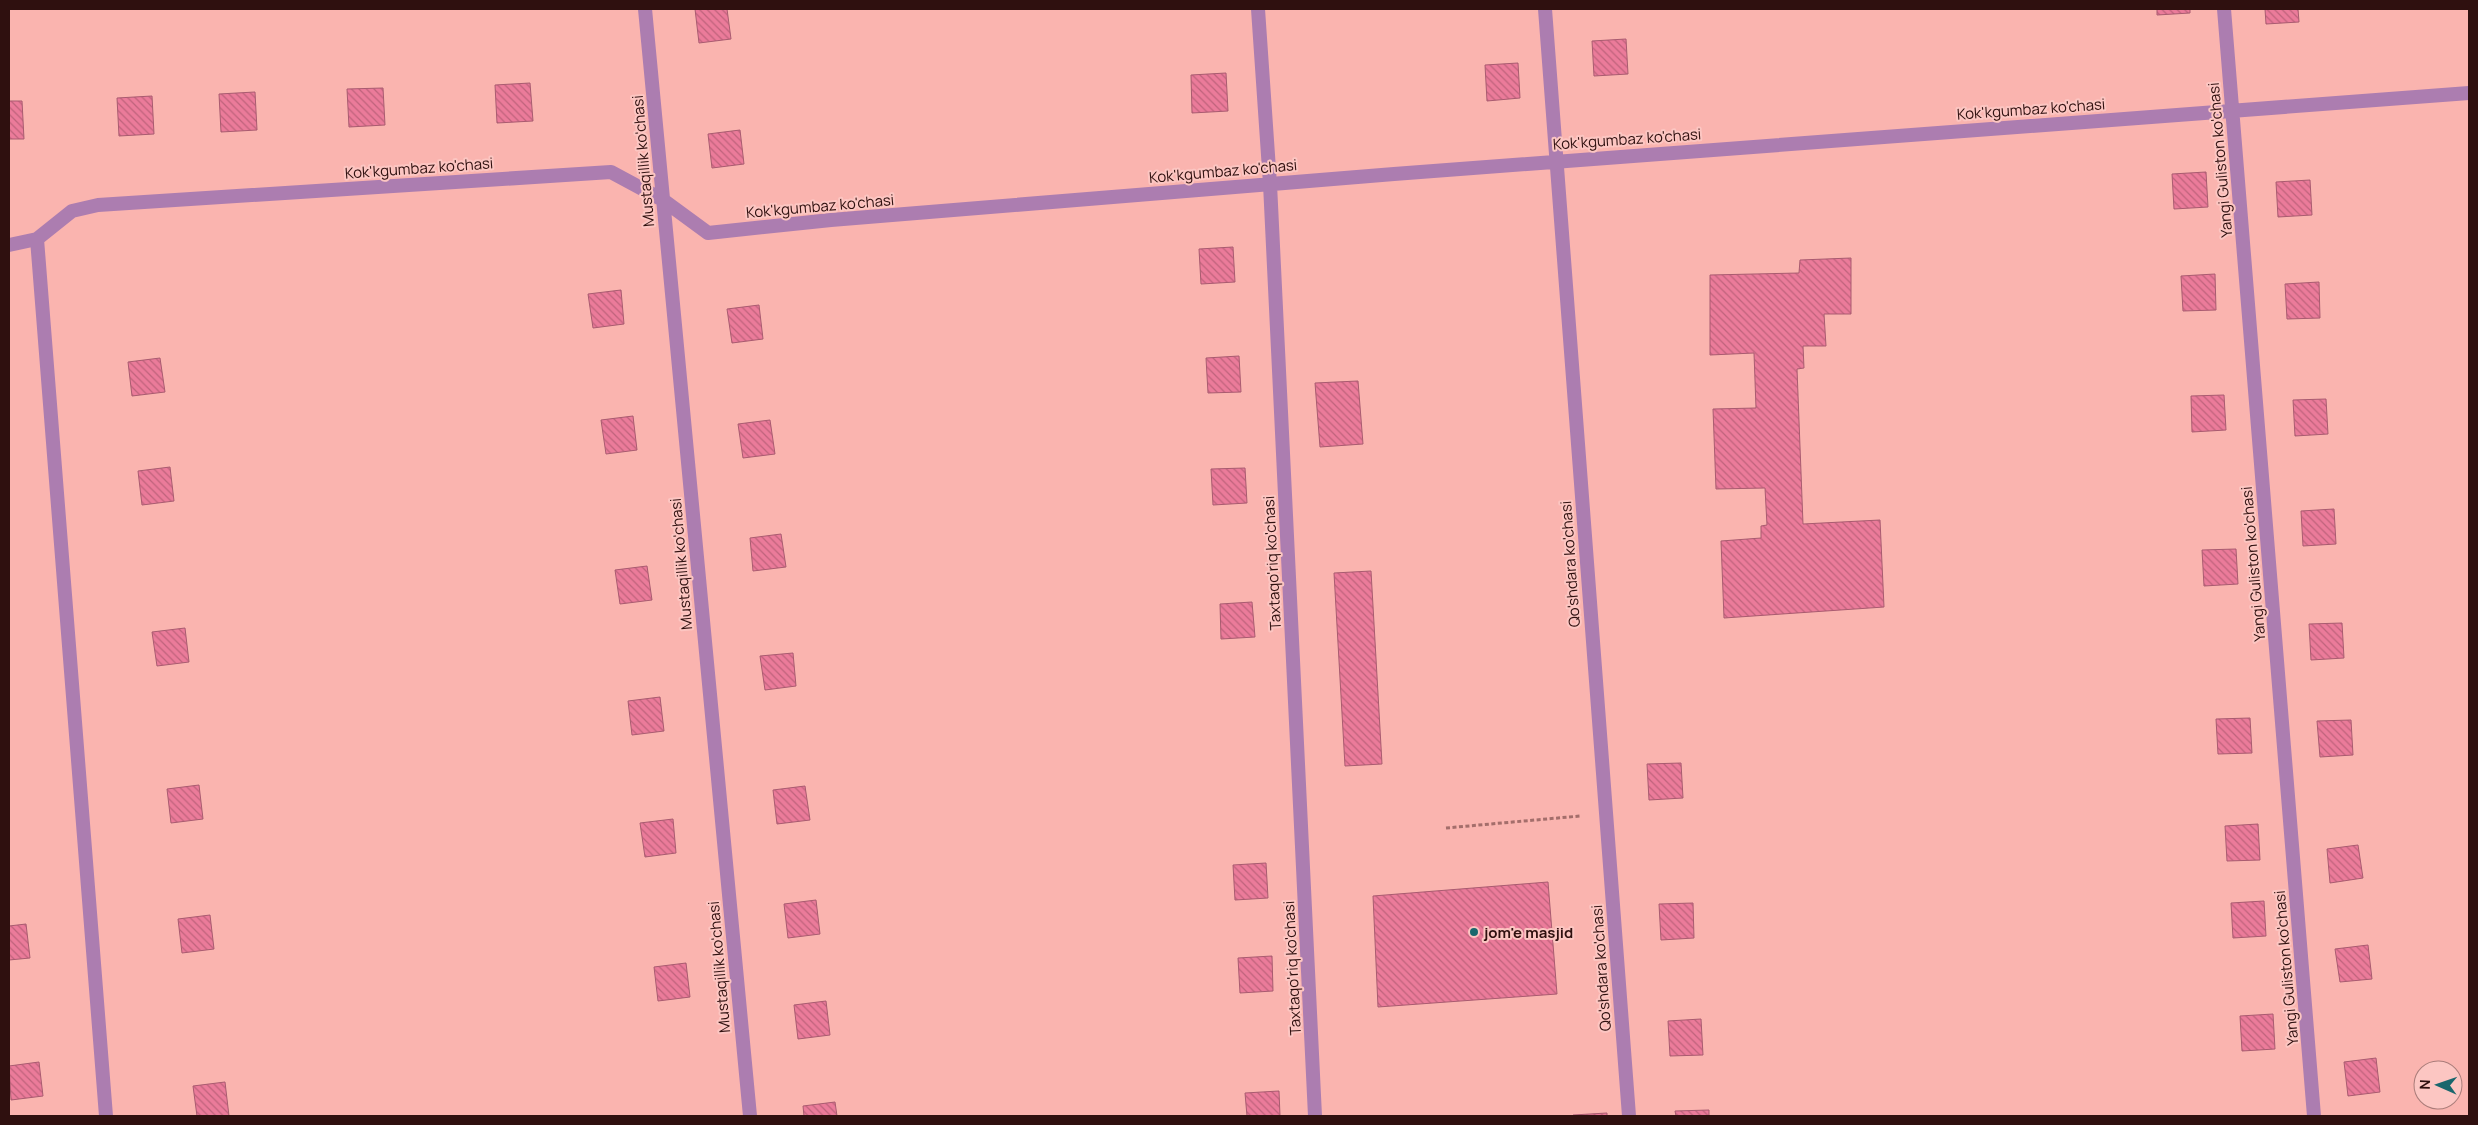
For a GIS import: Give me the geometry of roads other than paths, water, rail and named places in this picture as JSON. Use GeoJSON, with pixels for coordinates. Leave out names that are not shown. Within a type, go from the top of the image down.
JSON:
{"type":"FeatureCollection","features":[{"type":"Feature","properties":{"kind":"street","name":"Mustaqillik ko'chasi"},"geometry":{"type":"LineString","coordinates":[[646,9],[750,1116]]}},
{"type":"Feature","properties":{"kind":"street","name":"Taxtaqo'riq ko'chasi"},"geometry":{"type":"LineString","coordinates":[[1258,9],[1270,184],[1316,1116]]}},
{"type":"Feature","properties":{"kind":"street","name":"Qo'shdara ko'chasi"},"geometry":{"type":"LineString","coordinates":[[1545,9],[1629,1116]]}},
{"type":"Feature","properties":{"kind":"street","name":"Yangi Guliston ko'chasi"},"geometry":{"type":"LineString","coordinates":[[2224,9],[2314,1116]]}},
{"type":"Feature","properties":{"kind":"street","name":"Kok'kgumbaz ko'chasi"},"geometry":{"type":"LineString","coordinates":[[9,245],[37,239],[72,210],[98,205],[611,172],[663,200],[708,233],[831,220],[1556,161],[2469,93]]}},
{"type":"Feature","properties":{"kind":"street"},"geometry":{"type":"LineString","coordinates":[[37,239],[106,1116]]}},
{"type":"Feature","properties":{"kind":"place","name":"jom'e masjid"},"geometry":{"type":"Point","coordinates":[1474,932]}}]}
